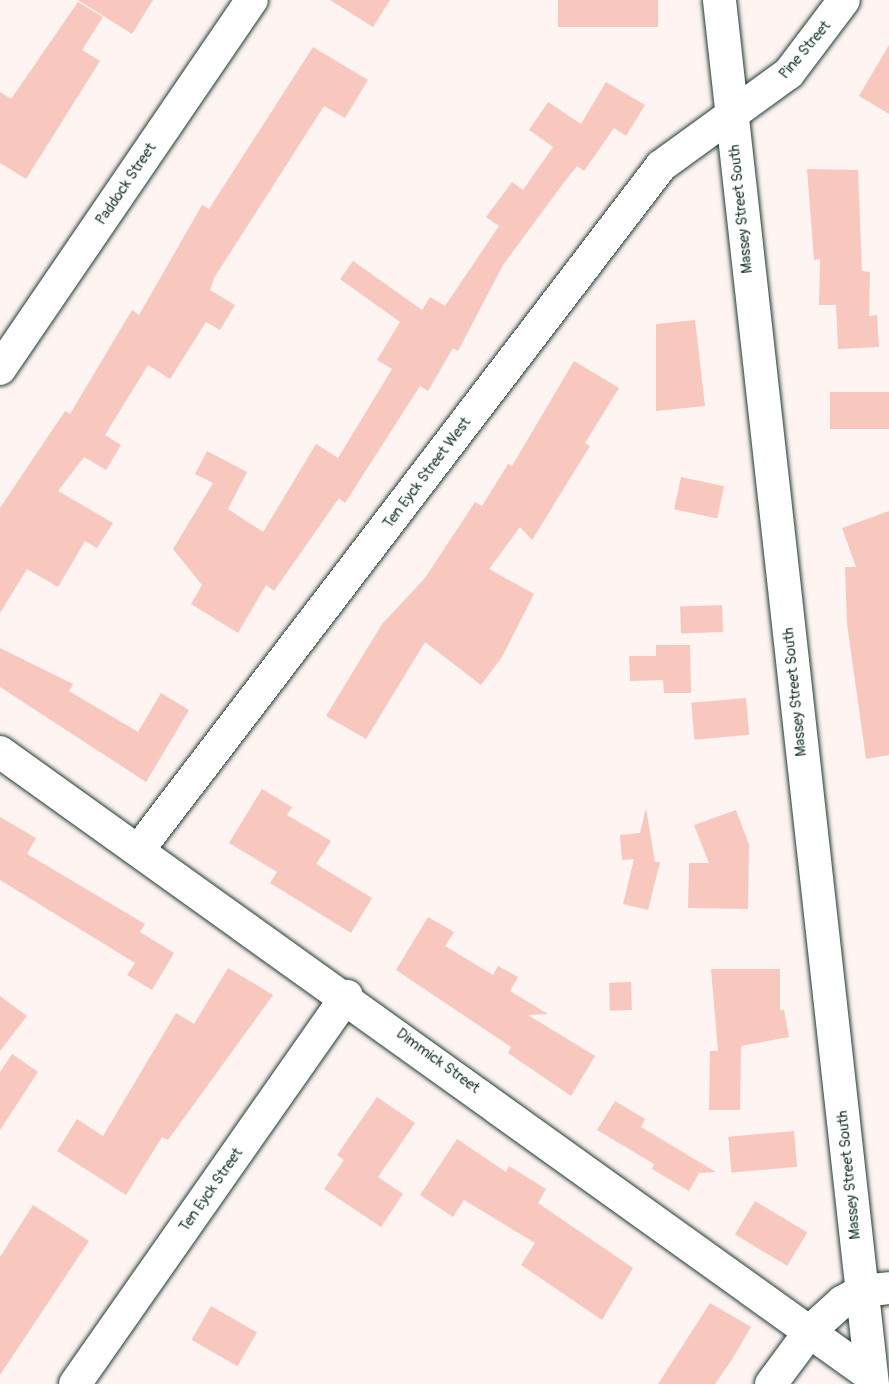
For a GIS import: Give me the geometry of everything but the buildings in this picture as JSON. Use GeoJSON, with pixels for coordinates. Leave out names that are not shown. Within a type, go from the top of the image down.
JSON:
{"type":"FeatureCollection","features":[{"type":"Feature","properties":{"kind":"street","name":"Paddock Street"},"geometry":{"type":"LineString","coordinates":[[0,369],[252,0]]}},
{"type":"Feature","properties":{"kind":"street","name":"Massey Street South"},"geometry":{"type":"LineString","coordinates":[[719,0],[875,1290],[872,1380]]}},
{"type":"Feature","properties":{"kind":"street","name":"Pine Street"},"geometry":{"type":"LineString","coordinates":[[732,117],[789,73],[844,0]]}},
{"type":"Feature","properties":{"kind":"street","name":"Ten Eyck Street West"},"geometry":{"type":"LineString","coordinates":[[140,848],[661,166],[732,117]]}},
{"type":"Feature","properties":{"kind":"street","name":"Dimmick Street"},"geometry":{"type":"LineString","coordinates":[[0,753],[140,848],[347,996],[811,1330],[872,1380]]}},
{"type":"Feature","properties":{"kind":"street","name":"Ten Eyck Street"},"geometry":{"type":"LineString","coordinates":[[75,1384],[347,996]]}},
{"type":"Feature","properties":{"kind":"street"},"geometry":{"type":"LineString","coordinates":[[771,1384],[811,1330],[875,1290]]}}]}
